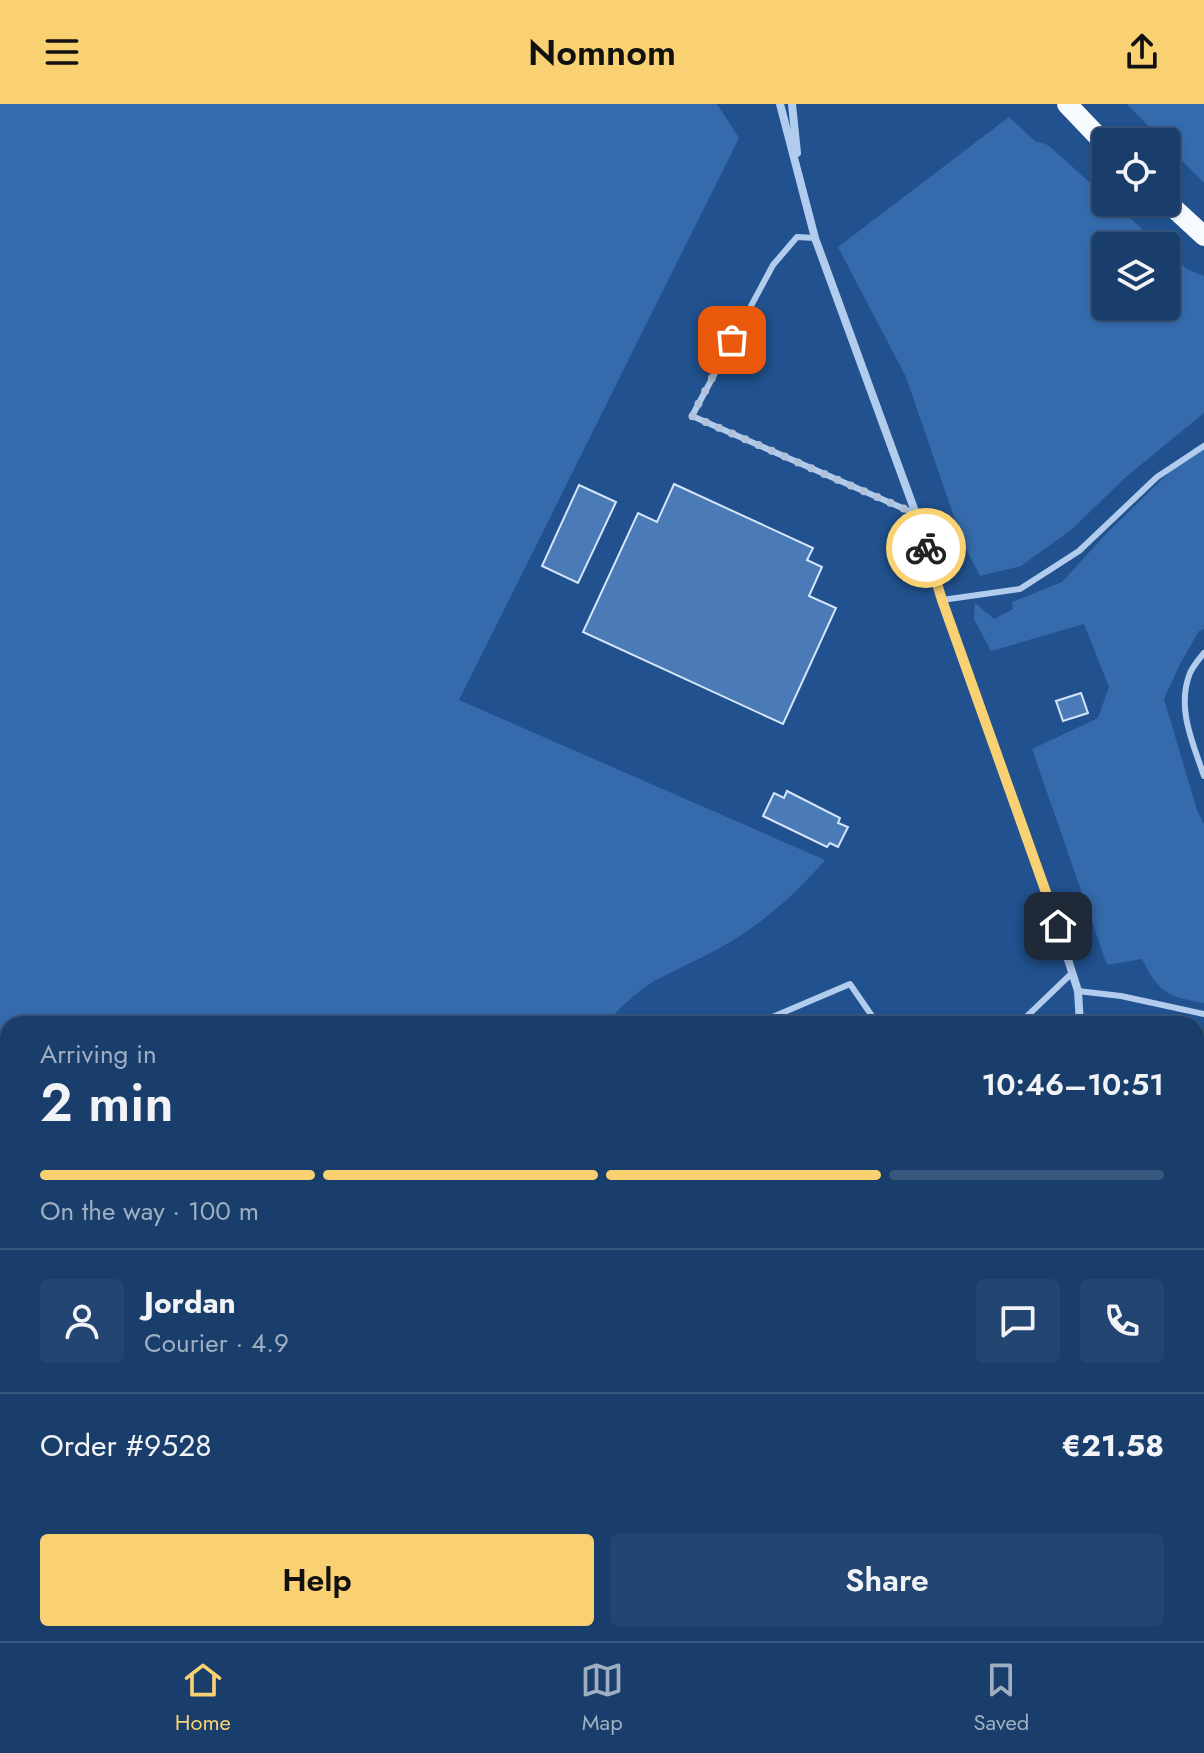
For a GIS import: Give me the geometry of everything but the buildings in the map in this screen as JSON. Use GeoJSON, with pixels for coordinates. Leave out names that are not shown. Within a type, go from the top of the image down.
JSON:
{"type":"FeatureCollection","features":[{"type":"Feature","properties":{"kind":"main road"},"geometry":{"type":"LineString","coordinates":[[1067,104],[1092,130]]}},
{"type":"Feature","properties":{"kind":"main road"},"geometry":{"type":"LineString","coordinates":[[1180,214],[1204,236]]}},
{"type":"Feature","properties":{"kind":"street"},"geometry":{"type":"LineString","coordinates":[[780,104],[815,238],[916,514],[942,600],[1050,903],[1078,991],[1080,1016]]}},
{"type":"Feature","properties":{"kind":"street"},"geometry":{"type":"LineString","coordinates":[[792,104],[800,178]]}},
{"type":"Feature","properties":{"kind":"lane"},"geometry":{"type":"LineString","coordinates":[[815,238],[797,237],[773,265],[692,416],[916,514]]}},
{"type":"Feature","properties":{"kind":"lane"},"geometry":{"type":"LineString","coordinates":[[942,600],[1020,589],[1079,551],[1157,477],[1204,446]]}},
{"type":"Feature","properties":{"kind":"lane"},"geometry":{"type":"LineString","coordinates":[[1204,653],[1191,670],[1183,706],[1204,776]]}},
{"type":"Feature","properties":{"kind":"lane"},"geometry":{"type":"LineString","coordinates":[[1027,1016],[1072,973]]}},
{"type":"Feature","properties":{"kind":"lane"},"geometry":{"type":"LineString","coordinates":[[775,1016],[850,984],[872,1016]]}},
{"type":"Feature","properties":{"kind":"lane"},"geometry":{"type":"LineString","coordinates":[[1078,991],[1121,996],[1204,1014]]}},
{"type":"Feature","properties":{"kind":"shaded area"},"geometry":{"type":"Polygon","coordinates":[[[0,104],[717,104],[739,138],[459,700],[825,860],[787,900],[754,926],[722,947],[649,984],[613,1016],[0,1016],[0,104]]]}},
{"type":"Feature","properties":{"kind":"shaded area"},"geometry":{"type":"Polygon","coordinates":[[[1127,104],[1204,104],[1204,183],[1180,158],[1180,128],[1150,128],[1127,104]]]}},
{"type":"Feature","properties":{"kind":"shaded area"},"geometry":{"type":"Polygon","coordinates":[[[1009,117],[1035,141],[1048,145],[1092,184],[1092,216],[1128,216],[1145,232],[1092,232],[1092,320],[1180,320],[1180,263],[1204,276],[1204,413],[1126,477],[1071,530],[1021,566],[980,576],[963,543],[906,377],[838,247],[1009,117]]]}},
{"type":"Feature","properties":{"kind":"shaded area"},"geometry":{"type":"Polygon","coordinates":[[[1204,442],[1204,629],[1199,631],[1179,666],[1164,699],[1197,810],[1204,824],[1204,1003],[1166,991],[1153,979],[1142,959],[1107,965],[1032,749],[1098,718],[1109,687],[1084,624],[991,651],[974,619],[975,603],[994,619],[1013,609],[1012,602],[1062,582],[1105,535],[1194,448],[1204,442]]]}},
{"type":"Feature","properties":{"kind":"way so far"},"geometry":{"type":"LineString","coordinates":[[732,340],[692,416],[916,514],[926,548]]}},
{"type":"Feature","properties":{"kind":"route"},"geometry":{"type":"LineString","coordinates":[[926,548],[1058,926]]}}]}
